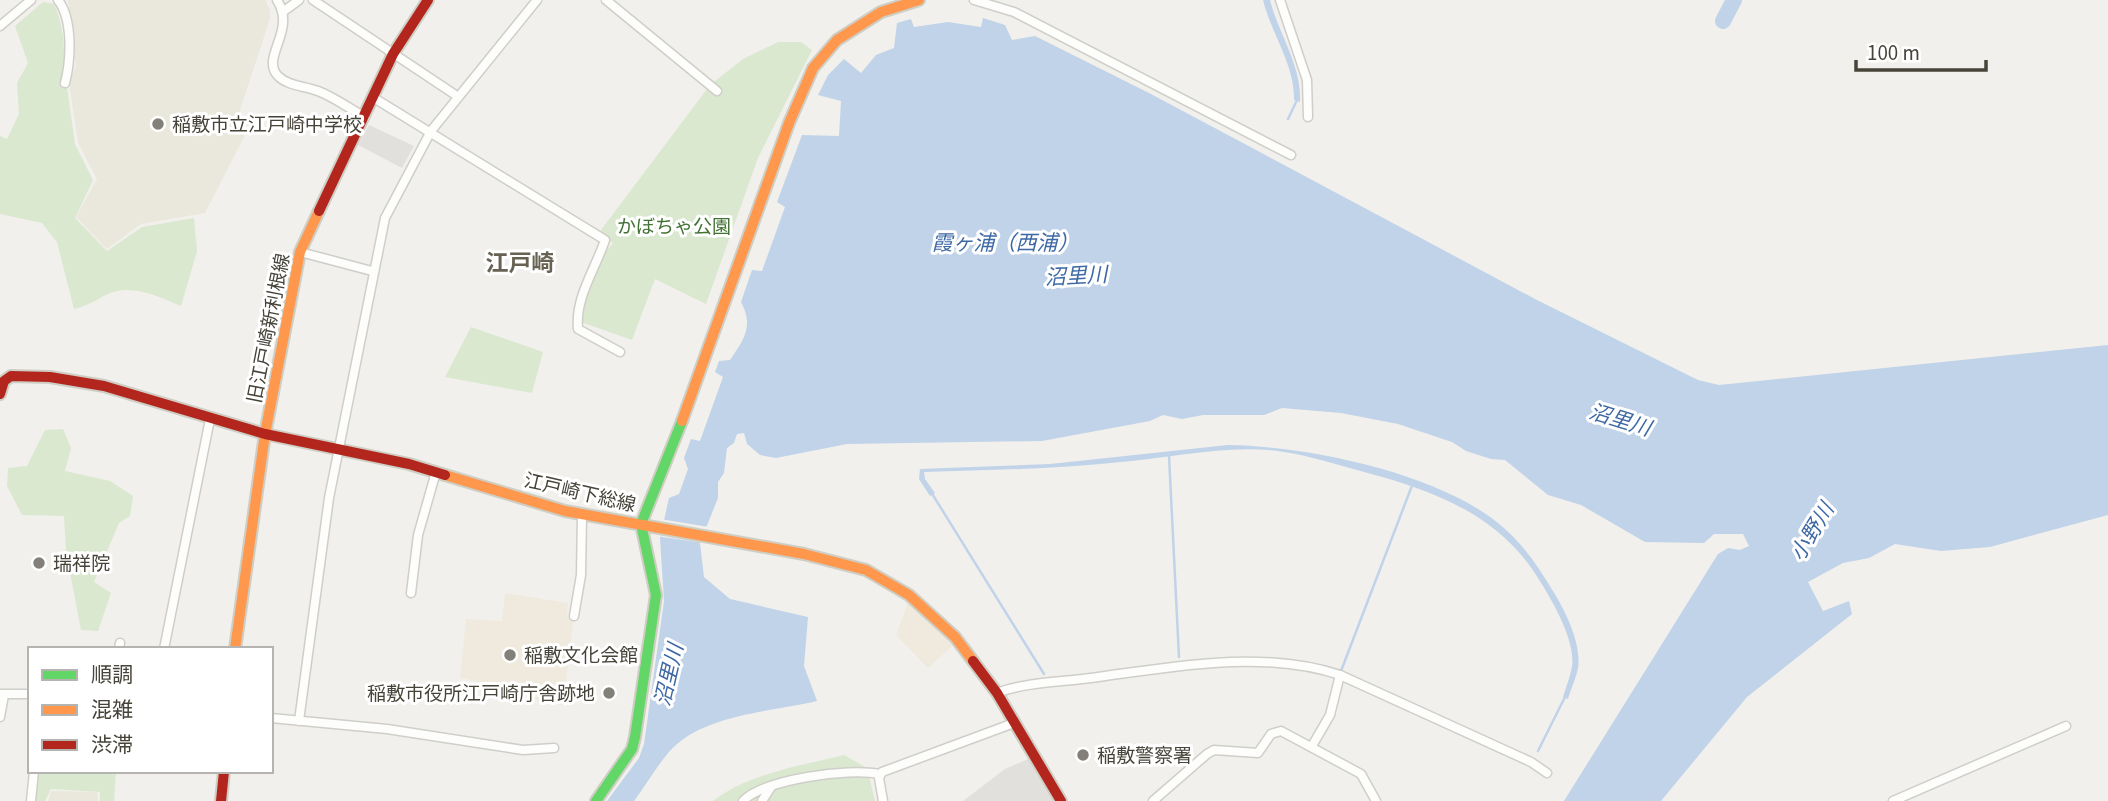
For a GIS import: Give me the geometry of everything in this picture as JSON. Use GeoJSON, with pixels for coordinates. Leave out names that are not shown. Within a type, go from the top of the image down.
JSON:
{"type":"FeatureCollection","features":[{"type":"Feature","properties":{"kind":"street"},"geometry":{"type":"LineString","coordinates":[[0,26],[32,0]]}},
{"type":"Feature","properties":{"kind":"street"},"geometry":{"type":"LineString","coordinates":[[58,0],[65,16],[69,48],[65,83]]}},
{"type":"Feature","properties":{"kind":"street"},"geometry":{"type":"LineString","coordinates":[[277,0],[284,11],[286,23],[272,58],[278,76],[286,82],[319,92],[365,117]]}},
{"type":"Feature","properties":{"kind":"street"},"geometry":{"type":"LineString","coordinates":[[284,11],[299,0]]}},
{"type":"Feature","properties":{"kind":"street"},"geometry":{"type":"LineString","coordinates":[[313,0],[457,96]]}},
{"type":"Feature","properties":{"kind":"street","name":"旧江戸崎新利根線"},"geometry":{"type":"LineString","coordinates":[[235,647],[265,434],[300,252],[393,54],[428,0]]}},
{"type":"Feature","properties":{"kind":"street"},"geometry":{"type":"LineString","coordinates":[[299,721],[329,498],[372,271],[391,202],[431,131],[537,0]]}},
{"type":"Feature","properties":{"kind":"street"},"geometry":{"type":"LineString","coordinates":[[606,0],[717,91]]}},
{"type":"Feature","properties":{"kind":"street"},"geometry":{"type":"LineString","coordinates":[[596,801],[632,749],[638,724],[656,595],[645,525],[789,122],[813,68],[837,40],[881,12],[919,0]]}},
{"type":"Feature","properties":{"kind":"street"},"geometry":{"type":"LineString","coordinates":[[974,0],[1014,12],[1291,155]]}},
{"type":"Feature","properties":{"kind":"street"},"geometry":{"type":"LineString","coordinates":[[1280,0],[1307,80],[1308,117]]}},
{"type":"Feature","properties":{"kind":"street"},"geometry":{"type":"LineString","coordinates":[[374,98],[605,240],[584,288],[577,313],[578,329],[620,352]]}},
{"type":"Feature","properties":{"kind":"street"},"geometry":{"type":"LineString","coordinates":[[300,252],[372,271]]}},
{"type":"Feature","properties":{"kind":"street","name":"江戸崎下総線"},"geometry":{"type":"LineString","coordinates":[[0,394],[4,381],[11,376],[50,377],[127,392],[265,434],[436,472],[582,515],[722,538],[837,561],[879,576],[909,595],[940,622],[968,653],[997,693],[1060,801]]}},
{"type":"Feature","properties":{"kind":"street"},"geometry":{"type":"LineString","coordinates":[[164,647],[210,419]]}},
{"type":"Feature","properties":{"kind":"street"},"geometry":{"type":"LineString","coordinates":[[411,593],[418,535],[436,472]]}},
{"type":"Feature","properties":{"kind":"street"},"geometry":{"type":"LineString","coordinates":[[574,616],[580,575],[582,515]]}},
{"type":"Feature","properties":{"kind":"street"},"geometry":{"type":"LineString","coordinates":[[997,693],[1184,666],[1294,663],[1340,675],[1531,762],[1547,773]]}},
{"type":"Feature","properties":{"kind":"street"},"geometry":{"type":"LineString","coordinates":[[1311,746],[1330,715],[1340,675]]}},
{"type":"Feature","properties":{"kind":"street"},"geometry":{"type":"LineString","coordinates":[[0,716],[2,694],[28,694]]}},
{"type":"Feature","properties":{"kind":"street"},"geometry":{"type":"LineString","coordinates":[[273,718],[399,731],[523,750],[554,748]]}},
{"type":"Feature","properties":{"kind":"street"},"geometry":{"type":"LineString","coordinates":[[743,801],[754,792],[830,772],[879,774],[1014,723]]}},
{"type":"Feature","properties":{"kind":"street"},"geometry":{"type":"LineString","coordinates":[[1893,801],[2066,726]]}},
{"type":"Feature","properties":{"kind":"street"},"geometry":{"type":"LineString","coordinates":[[1153,801],[1214,750],[1258,754],[1271,734],[1281,731],[1361,774],[1376,801]]}},
{"type":"Feature","properties":{"kind":"street"},"geometry":{"type":"LineString","coordinates":[[31,801],[34,773]]}},
{"type":"Feature","properties":{"kind":"street"},"geometry":{"type":"LineString","coordinates":[[220,801],[224,773]]}},
{"type":"Feature","properties":{"kind":"street"},"geometry":{"type":"LineString","coordinates":[[879,774],[883,801]]}},
{"type":"Feature","properties":{"kind":"street"},"geometry":{"type":"LineString","coordinates":[[762,801],[771,787]]}},
{"type":"Feature","properties":{"kind":"shaded area","name":"稲敷市立江戸崎中学校"},"geometry":{"type":"Polygon","coordinates":[[[68,0],[265,0],[270,10],[270,19],[240,110],[244,137],[205,213],[141,224],[107,249],[76,217],[97,179],[78,143],[69,83],[76,66],[68,0]]]}},
{"type":"Feature","properties":{"kind":"shaded area"},"geometry":{"type":"Polygon","coordinates":[[[369,125],[414,146],[402,168],[358,145],[369,125]]]}},
{"type":"Feature","properties":{"kind":"shaded area"},"geometry":{"type":"Polygon","coordinates":[[[505,593],[568,603],[567,616],[574,617],[563,705],[536,700],[537,693],[460,678],[466,619],[502,621],[505,593]]]}},
{"type":"Feature","properties":{"kind":"shaded area"},"geometry":{"type":"Polygon","coordinates":[[[908,602],[925,615],[953,645],[928,668],[896,635],[908,602]]]}},
{"type":"Feature","properties":{"kind":"shaded area"},"geometry":{"type":"Polygon","coordinates":[[[1028,759],[1053,801],[963,801],[1005,769],[1028,759]]]}},
{"type":"Feature","properties":{"kind":"shaded area"},"geometry":{"type":"Polygon","coordinates":[[[51,791],[97,792],[98,801],[48,801],[51,791]]]}},
{"type":"Feature","properties":{"kind":"green space"},"geometry":{"type":"Polygon","coordinates":[[[43,2],[54,4],[60,23],[64,54],[62,84],[67,87],[75,144],[93,180],[75,218],[107,251],[142,227],[194,218],[197,251],[181,306],[146,293],[128,290],[110,293],[74,309],[57,242],[42,223],[0,214],[0,136],[7,139],[19,114],[17,83],[28,63],[15,26],[43,2]]]}},
{"type":"Feature","properties":{"kind":"green space","name":"かぼちゃ公園"},"geometry":{"type":"Polygon","coordinates":[[[778,42],[801,42],[812,50],[758,158],[706,304],[655,279],[632,340],[578,321],[593,267],[613,243],[598,234],[710,85],[743,59],[778,42]]]}},
{"type":"Feature","properties":{"kind":"green space"},"geometry":{"type":"Polygon","coordinates":[[[471,327],[543,352],[532,393],[445,377],[471,327]]]}},
{"type":"Feature","properties":{"kind":"green space"},"geometry":{"type":"Polygon","coordinates":[[[63,429],[71,448],[65,471],[110,481],[133,496],[130,516],[119,523],[94,582],[111,593],[98,631],[81,630],[66,551],[64,516],[22,515],[7,486],[8,468],[27,466],[45,430],[63,429]]]}},
{"type":"Feature","properties":{"kind":"green space"},"geometry":{"type":"Polygon","coordinates":[[[844,755],[867,768],[875,801],[713,801],[727,791],[759,777],[844,755]]]}},
{"type":"Feature","properties":{"kind":"green space"},"geometry":{"type":"Polygon","coordinates":[[[37,773],[116,773],[114,801],[100,801],[100,792],[51,789],[45,801],[32,801],[37,773]]]}},
{"type":"Feature","properties":{"kind":"water"},"geometry":{"type":"Polygon","coordinates":[[[1263,0],[1270,0],[1294,63],[1300,102],[1294,100],[1291,74],[1263,0]]]}},
{"type":"Feature","properties":{"kind":"water","name":"霞ヶ浦（西浦）"},"geometry":{"type":"Polygon","coordinates":[[[983,18],[1005,25],[1012,40],[1035,36],[1149,93],[1537,300],[1698,380],[1719,385],[2108,345],[2108,515],[1990,547],[1941,551],[1895,544],[1869,558],[1843,563],[1808,582],[1823,611],[1849,601],[1852,614],[1747,697],[1661,801],[1564,801],[1718,554],[1728,548],[1740,550],[1749,546],[1743,534],[1714,534],[1704,543],[1645,542],[1581,505],[1548,495],[1505,460],[1491,459],[1466,451],[1452,442],[1398,424],[1341,413],[1282,408],[1264,415],[1203,415],[1182,419],[1163,415],[1150,421],[1042,441],[847,444],[776,458],[760,455],[747,444],[744,433],[737,434],[734,443],[727,448],[724,473],[718,482],[718,498],[700,543],[704,577],[730,599],[808,617],[804,666],[817,701],[738,716],[700,730],[683,739],[669,752],[634,801],[607,801],[639,758],[644,744],[664,601],[660,538],[669,498],[679,494],[688,469],[684,458],[691,439],[700,441],[723,377],[715,372],[719,361],[730,360],[746,332],[747,318],[741,302],[752,270],[762,271],[785,207],[777,202],[802,135],[839,136],[841,101],[818,95],[828,75],[844,59],[861,73],[876,55],[894,48],[897,23],[911,19],[914,27],[948,22],[981,27],[983,18]]]}},
{"type":"Feature","properties":{"kind":"water"},"geometry":{"type":"Polygon","coordinates":[[[1228,445],[1297,451],[1374,467],[1448,493],[1479,510],[1505,529],[1536,564],[1556,596],[1575,637],[1579,658],[1568,699],[1563,697],[1572,667],[1567,633],[1550,598],[1521,555],[1503,536],[1459,506],[1384,477],[1302,456],[1251,449],[1072,466],[924,472],[925,479],[935,493],[930,496],[919,479],[920,469],[1050,464],[1228,445]]]}},
{"type":"Feature","properties":{"kind":"pier"},"geometry":{"type":"Polygon","coordinates":[[[660,519],[709,527],[704,543],[656,536],[660,519]]]}},
{"type":"Feature","properties":{"kind":"waterway"},"geometry":{"type":"LineString","coordinates":[[1723,21],[1734,0]]}},
{"type":"Feature","properties":{"kind":"waterway"},"geometry":{"type":"LineString","coordinates":[[1288,119],[1297,100]]}},
{"type":"Feature","properties":{"kind":"waterway"},"geometry":{"type":"LineString","coordinates":[[1169,456],[1179,657]]}},
{"type":"Feature","properties":{"kind":"waterway"},"geometry":{"type":"LineString","coordinates":[[1341,671],[1413,483]]}},
{"type":"Feature","properties":{"kind":"waterway"},"geometry":{"type":"LineString","coordinates":[[931,492],[1044,674]]}},
{"type":"Feature","properties":{"kind":"waterway"},"geometry":{"type":"LineString","coordinates":[[1538,751],[1566,695]]}},
{"type":"Feature","properties":{"kind":"traffic: fast"},"geometry":{"type":"LineString","coordinates":[[596,801],[632,749],[635,737],[656,595],[641,524],[682,421]]}},
{"type":"Feature","properties":{"kind":"traffic: slow"},"geometry":{"type":"LineString","coordinates":[[682,421],[789,123],[813,68],[837,40],[881,12],[919,0]]}},
{"type":"Feature","properties":{"kind":"traffic: slow"},"geometry":{"type":"LineString","coordinates":[[235,647],[265,434],[300,252],[319,211]]}},
{"type":"Feature","properties":{"kind":"traffic: slow"},"geometry":{"type":"LineString","coordinates":[[445,475],[565,511],[804,554],[866,570],[909,595],[955,637],[973,661]]}},
{"type":"Feature","properties":{"kind":"traffic: jam"},"geometry":{"type":"LineString","coordinates":[[319,211],[393,54],[428,0]]}},
{"type":"Feature","properties":{"kind":"traffic: jam"},"geometry":{"type":"LineString","coordinates":[[0,394],[4,381],[11,376],[50,377],[104,386],[265,434],[409,464],[445,475]]}},
{"type":"Feature","properties":{"kind":"traffic: jam"},"geometry":{"type":"LineString","coordinates":[[973,661],[997,693],[1061,801]]}},
{"type":"Feature","properties":{"kind":"traffic: jam"},"geometry":{"type":"LineString","coordinates":[[221,801],[224,773]]}},
{"type":"Feature","properties":{"kind":"place","name":"稲敷市立江戸崎中学校"},"geometry":{"type":"Point","coordinates":[158,124]}},
{"type":"Feature","properties":{"kind":"place","name":"瑞祥院"},"geometry":{"type":"Point","coordinates":[39,563]}},
{"type":"Feature","properties":{"kind":"place","name":"稲敷文化会館"},"geometry":{"type":"Point","coordinates":[510,655]}},
{"type":"Feature","properties":{"kind":"place","name":"稲敷市役所江戸崎庁舎跡地"},"geometry":{"type":"Point","coordinates":[609,693]}},
{"type":"Feature","properties":{"kind":"place","name":"稲敷警察署"},"geometry":{"type":"Point","coordinates":[1083,755]}},
{"type":"Feature","properties":{"kind":"district","name":"江戸崎"},"geometry":{"type":"Point","coordinates":[520,263]}},
{"type":"Feature","properties":{"kind":"water label","name":"沼里川"},"geometry":{"type":"Point","coordinates":[1076,276]}},
{"type":"Feature","properties":{"kind":"water label","name":"沼里川"},"geometry":{"type":"Point","coordinates":[1620,420]}},
{"type":"Feature","properties":{"kind":"water label","name":"小野川"},"geometry":{"type":"Point","coordinates":[1812,532]}},
{"type":"Feature","properties":{"kind":"water label","name":"沼里川"},"geometry":{"type":"Point","coordinates":[669,675]}}]}
